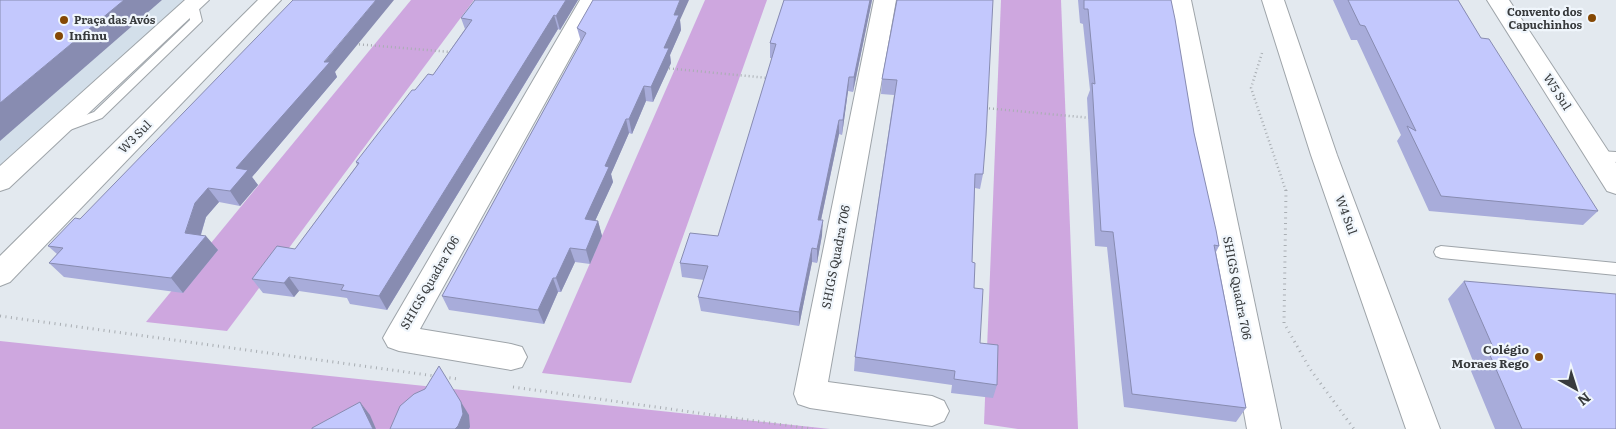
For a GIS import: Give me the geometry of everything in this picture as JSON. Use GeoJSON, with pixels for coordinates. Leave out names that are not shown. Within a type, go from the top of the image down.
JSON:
{"type":"FeatureCollection","features":[{"type":"Feature","properties":{"kind":"street","name":"W3 Sul"},"geometry":{"type":"LineString","coordinates":[[0,274],[270,0]]}},
{"type":"Feature","properties":{"kind":"street","name":"SHIGS Quadra 706"},"geometry":{"type":"LineString","coordinates":[[511,357],[399,338],[592,0]]}},
{"type":"Feature","properties":{"kind":"street","name":"SHIGS Quadra 706"},"geometry":{"type":"LineString","coordinates":[[884,0],[810,394],[932,411]]}},
{"type":"Feature","properties":{"kind":"street","name":"SHIGS Quadra 706"},"geometry":{"type":"LineString","coordinates":[[1180,0],[1264,429]]}},
{"type":"Feature","properties":{"kind":"street","name":"W4 Sul"},"geometry":{"type":"LineString","coordinates":[[1273,0],[1324,155],[1423,429]]}},
{"type":"Feature","properties":{"kind":"street","name":"W5 Sul"},"geometry":{"type":"LineString","coordinates":[[1498,0],[1607,156],[1616,184]]}},
{"type":"Feature","properties":{"kind":"street"},"geometry":{"type":"LineString","coordinates":[[0,180],[195,2]]}},
{"type":"Feature","properties":{"kind":"lane"},"geometry":{"type":"LineString","coordinates":[[1441,252],[1616,269]]}},
{"type":"Feature","properties":{"kind":"path"},"geometry":{"type":"LineString","coordinates":[[353,44],[460,53]]}},
{"type":"Feature","properties":{"kind":"path"},"geometry":{"type":"LineString","coordinates":[[1263,51],[1251,88],[1286,187],[1284,323],[1310,369],[1354,429]]}},
{"type":"Feature","properties":{"kind":"path"},"geometry":{"type":"LineString","coordinates":[[655,67],[771,78]]}},
{"type":"Feature","properties":{"kind":"path"},"geometry":{"type":"LineString","coordinates":[[982,108],[1099,119]]}},
{"type":"Feature","properties":{"kind":"path"},"geometry":{"type":"LineString","coordinates":[[0,316],[460,380]]}},
{"type":"Feature","properties":{"kind":"path"},"geometry":{"type":"LineString","coordinates":[[509,386],[813,429]]}},
{"type":"Feature","properties":{"kind":"shaded area"},"geometry":{"type":"Polygon","coordinates":[[[14,0],[196,0],[0,170],[0,10],[14,0]]]}},
{"type":"Feature","properties":{"kind":"shaded area"},"geometry":{"type":"Polygon","coordinates":[[[411,0],[474,0],[227,331],[146,322],[411,0]]]}},
{"type":"Feature","properties":{"kind":"shaded area"},"geometry":{"type":"Polygon","coordinates":[[[705,0],[767,0],[631,383],[542,373],[705,0]]]}},
{"type":"Feature","properties":{"kind":"shaded area"},"geometry":{"type":"Polygon","coordinates":[[[1001,0],[1061,0],[1078,429],[1018,429],[984,424],[1001,0]]]}},
{"type":"Feature","properties":{"kind":"shaded area"},"geometry":{"type":"Polygon","coordinates":[[[0,341],[830,429],[0,429],[0,341]]]}},
{"type":"Feature","properties":{"kind":"building"},"geometry":{"type":"Polygon","coordinates":[[[0,0],[124,0],[0,103],[0,0]]]}},
{"type":"Feature","properties":{"kind":"building"},"geometry":{"type":"Polygon","coordinates":[[[293,0],[376,0],[324,62],[330,62],[236,168],[248,170],[230,191],[208,188],[195,203],[185,233],[206,236],[171,278],[49,263],[63,248],[48,246],[75,218],[80,219],[293,0]]]}},
{"type":"Feature","properties":{"kind":"building"},"geometry":{"type":"Polygon","coordinates":[[[475,0],[566,0],[556,16],[554,15],[379,296],[341,290],[344,285],[289,277],[284,283],[252,279],[277,246],[295,249],[359,163],[356,162],[412,90],[415,90],[428,74],[433,75],[472,20],[461,18],[475,0]]]}},
{"type":"Feature","properties":{"kind":"building"},"geometry":{"type":"Polygon","coordinates":[[[593,0],[680,0],[674,15],[679,15],[664,48],[669,48],[651,87],[644,86],[629,119],[626,119],[605,166],[609,167],[585,219],[598,221],[586,250],[570,248],[538,310],[442,296],[586,33],[577,28],[593,0]]]}},
{"type":"Feature","properties":{"kind":"building"},"geometry":{"type":"Polygon","coordinates":[[[784,0],[870,0],[854,77],[849,77],[843,120],[839,120],[818,220],[823,220],[817,249],[812,248],[799,312],[698,297],[708,266],[680,263],[690,233],[718,236],[776,44],[770,43],[784,0]]]}},
{"type":"Feature","properties":{"kind":"building"},"geometry":{"type":"Polygon","coordinates":[[[897,0],[993,0],[983,174],[975,174],[972,262],[975,263],[974,288],[983,289],[980,343],[998,345],[997,385],[954,379],[955,371],[855,357],[897,80],[882,79],[897,0]]]}},
{"type":"Feature","properties":{"kind":"building"},"geometry":{"type":"Polygon","coordinates":[[[1084,0],[1171,0],[1194,133],[1219,246],[1214,245],[1246,408],[1132,394],[1113,232],[1101,231],[1092,83],[1095,84],[1088,9],[1084,9],[1084,0]]]}},
{"type":"Feature","properties":{"kind":"building"},"geometry":{"type":"Polygon","coordinates":[[[1348,0],[1458,0],[1481,38],[1489,39],[1598,211],[1441,196],[1407,126],[1416,131],[1365,26],[1360,25],[1348,0]]]}},
{"type":"Feature","properties":{"kind":"building","name":"Colégio Moraes Rego"},"geometry":{"type":"Polygon","coordinates":[[[1464,281],[1616,294],[1616,429],[1522,429],[1489,353],[1496,354],[1464,281]]]}},
{"type":"Feature","properties":{"kind":"building"},"geometry":{"type":"Polygon","coordinates":[[[439,366],[461,402],[463,414],[458,426],[455,429],[390,429],[400,406],[414,394],[425,389],[439,366]]]}},
{"type":"Feature","properties":{"kind":"building"},"geometry":{"type":"Polygon","coordinates":[[[360,402],[373,429],[312,429],[312,428],[360,402]]]}},
{"type":"Feature","properties":{"kind":"place","name":"Convento dos Capuchinhos"},"geometry":{"type":"Point","coordinates":[1592,18]}},
{"type":"Feature","properties":{"kind":"place","name":"Praça das Avós"},"geometry":{"type":"Point","coordinates":[64,20]}},
{"type":"Feature","properties":{"kind":"place","name":"Infinu"},"geometry":{"type":"Point","coordinates":[59,36]}},
{"type":"Feature","properties":{"kind":"place","name":"Colégio Moraes Rego"},"geometry":{"type":"Point","coordinates":[1539,357]}}]}
